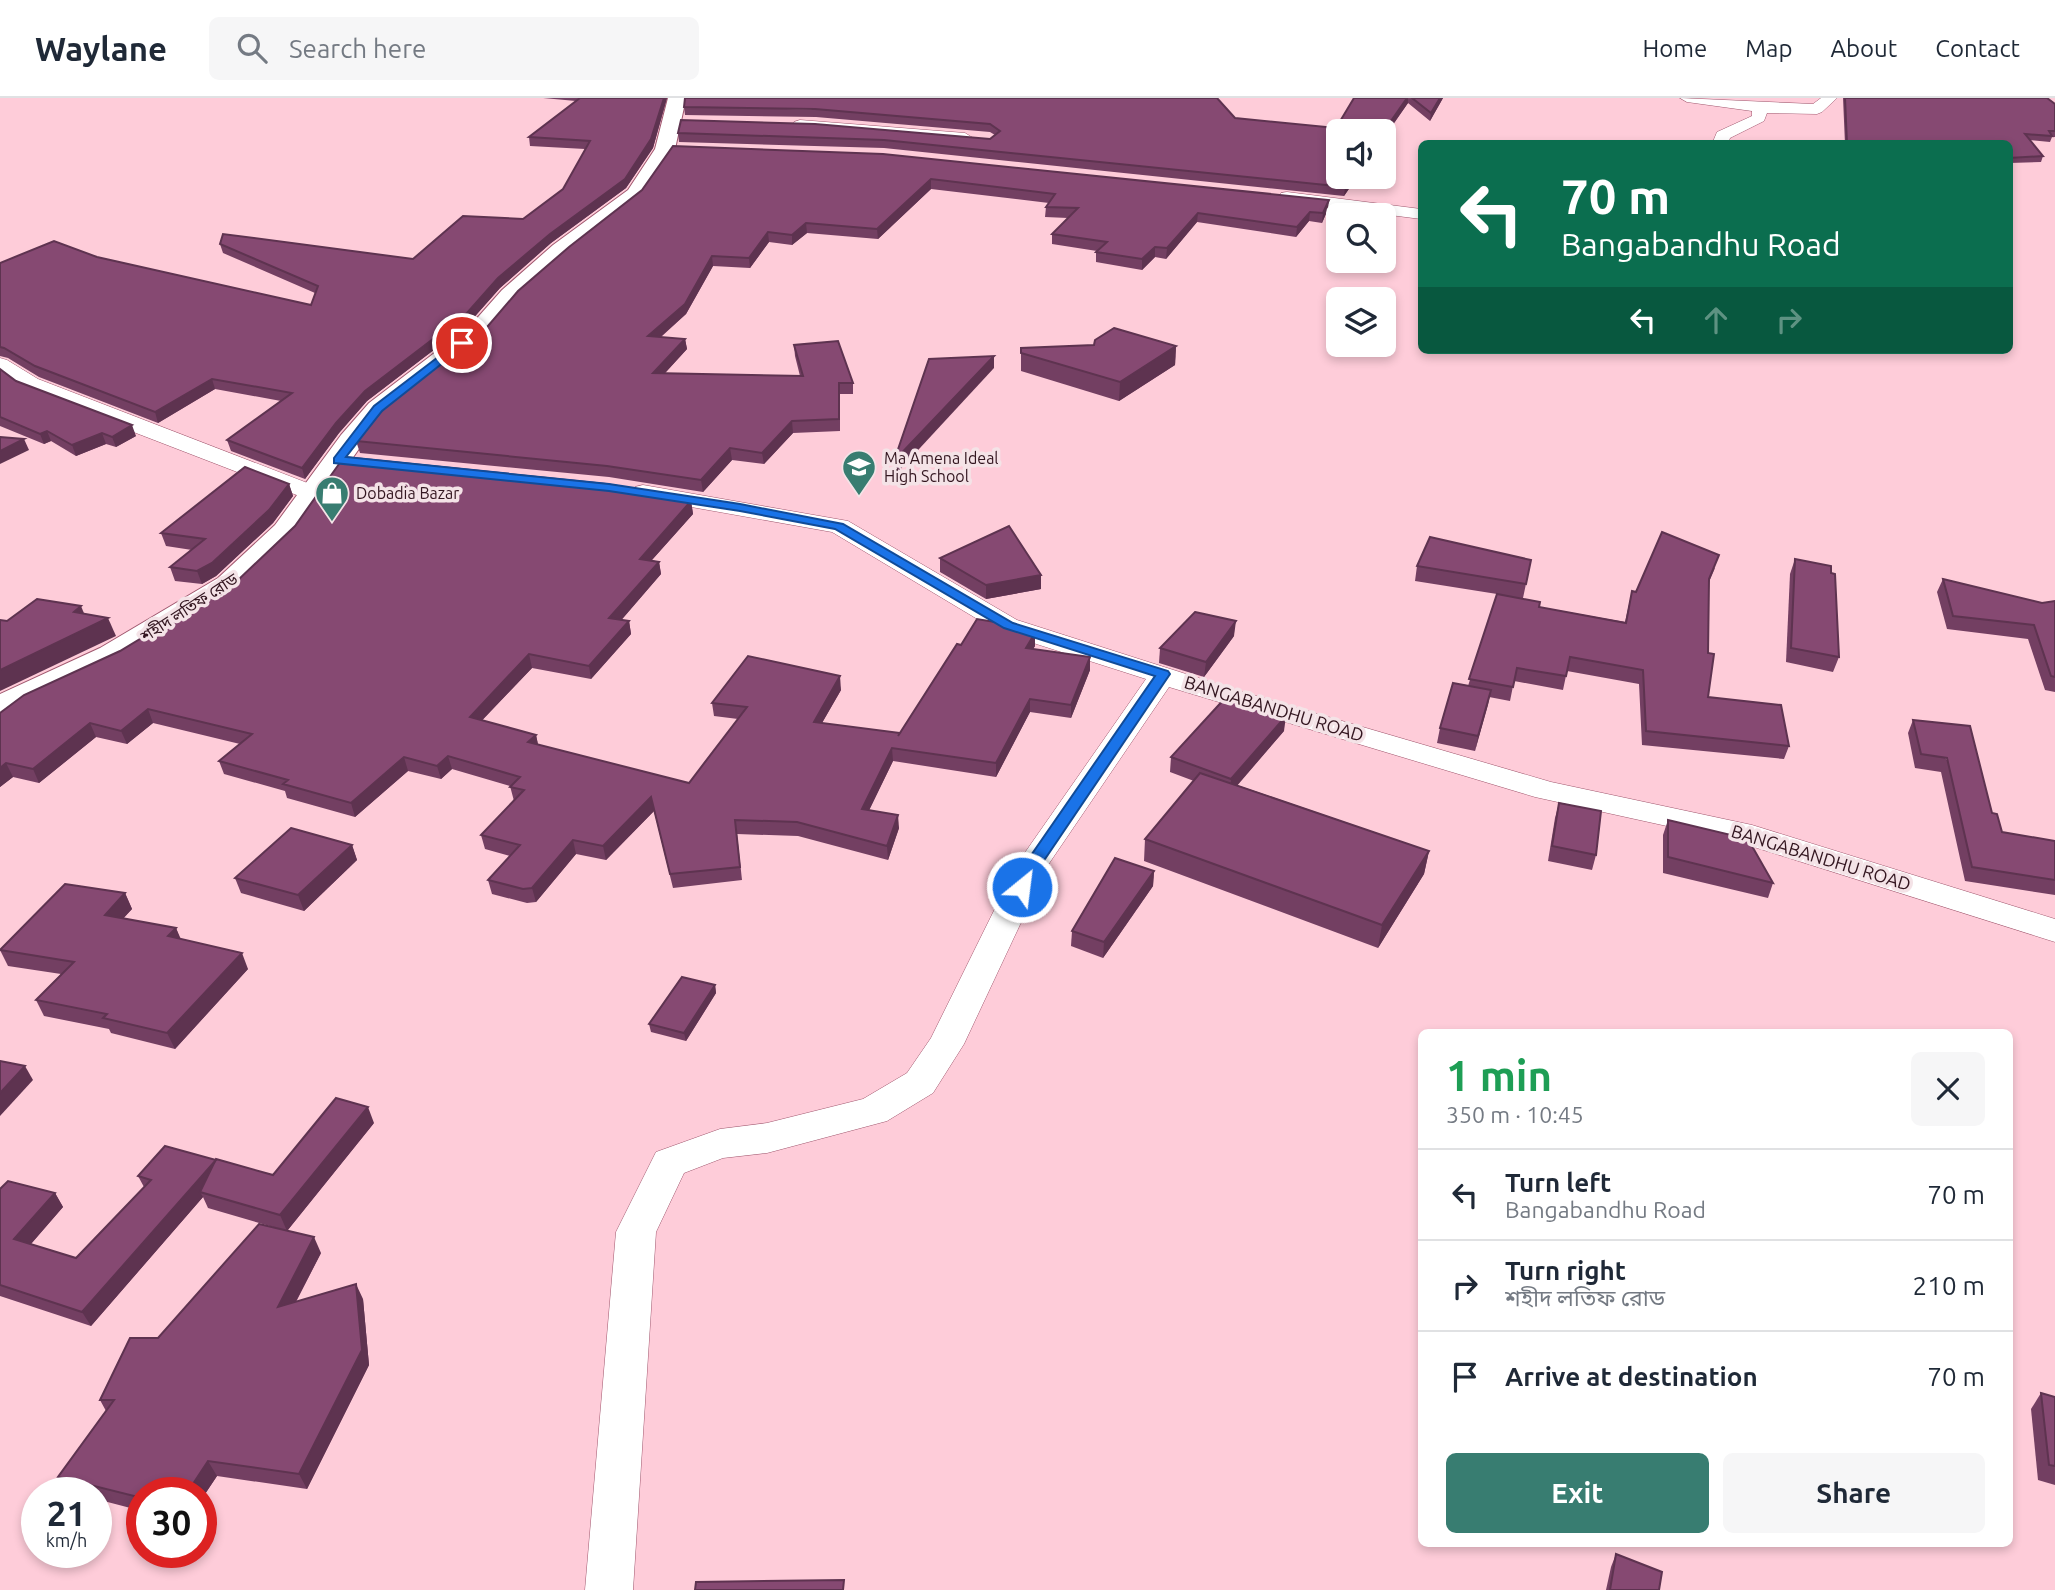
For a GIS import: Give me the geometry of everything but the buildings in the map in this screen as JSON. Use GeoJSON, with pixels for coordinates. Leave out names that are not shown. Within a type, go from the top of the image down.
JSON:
{"type":"FeatureCollection","features":[{"type":"Feature","properties":{"kind":"street"},"geometry":{"type":"LineString","coordinates":[[1688,98],[1760,108],[1817,108],[1830,98]]}},
{"type":"Feature","properties":{"kind":"street"},"geometry":{"type":"LineString","coordinates":[[1721,140],[1723,135],[1759,118],[1760,108]]}},
{"type":"Feature","properties":{"kind":"street","name":"শহীদ লতিফ রোড"},"geometry":{"type":"LineString","coordinates":[[0,707],[112,655],[229,585],[286,531],[315,494],[352,461],[378,409],[480,330],[510,295],[561,250],[635,194],[674,149],[680,115]]}},
{"type":"Feature","properties":{"kind":"street"},"geometry":{"type":"LineString","coordinates":[[790,125],[877,129],[978,139]]}},
{"type":"Feature","properties":{"kind":"street"},"geometry":{"type":"LineString","coordinates":[[1273,196],[1418,214]]}},
{"type":"Feature","properties":{"kind":"street"},"geometry":{"type":"LineString","coordinates":[[0,364],[30,384],[315,494]]}},
{"type":"Feature","properties":{"kind":"street","name":"BANGABANDHU ROAD"},"geometry":{"type":"LineString","coordinates":[[622,489],[839,526],[1008,625],[1226,696],[1546,790],[1741,832],[2055,931]]}},
{"type":"Feature","properties":{"kind":"street"},"geometry":{"type":"LineString","coordinates":[[609,1590],[636,1232],[670,1163],[720,1144],[767,1138],[874,1111],[920,1083],[946,1044],[1033,864],[1163,674]]}},
{"type":"Feature","properties":{"kind":"place","name":"Ma Amena Ideal High School"},"geometry":{"type":"Point","coordinates":[859,497]}},
{"type":"Feature","properties":{"kind":"place","name":"Dobadia Bazar"},"geometry":{"type":"Point","coordinates":[332,523]}},
{"type":"Feature","properties":{"kind":"route"},"geometry":{"type":"LineString","coordinates":[[462,343],[378,409],[338,460],[609,487],[740,507],[839,526],[1008,625],[1163,674],[1033,864],[1022,887]]}}]}
